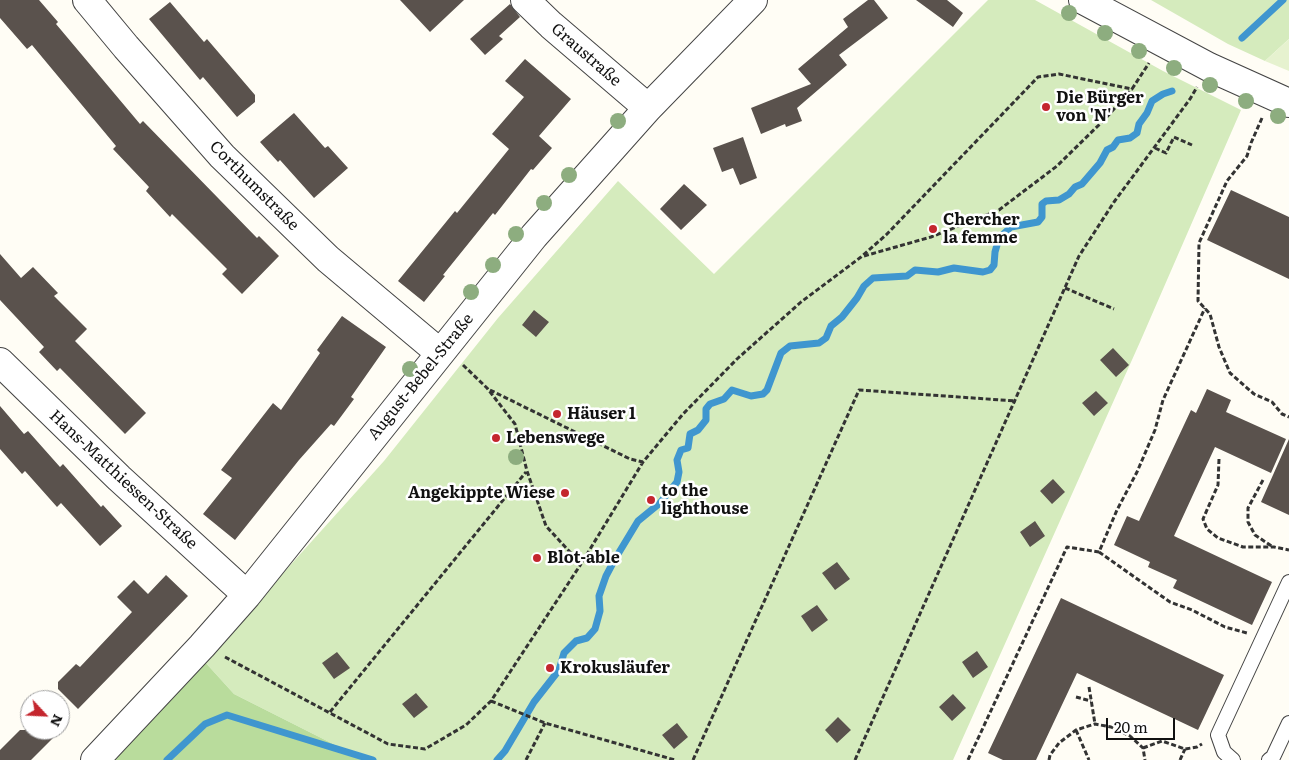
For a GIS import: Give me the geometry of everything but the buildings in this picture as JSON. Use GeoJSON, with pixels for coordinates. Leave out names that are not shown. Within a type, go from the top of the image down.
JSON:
{"type":"FeatureCollection","features":[{"type":"Feature","properties":{"kind":"street","name":"Corthumstraße"},"geometry":{"type":"LineString","coordinates":[[87,0],[126,48],[222,156],[328,258],[443,350]]}},
{"type":"Feature","properties":{"kind":"street","name":"Graustraße"},"geometry":{"type":"LineString","coordinates":[[525,0],[551,25],[648,108]]}},
{"type":"Feature","properties":{"kind":"street","name":"August-Bebel-Straße"},"geometry":{"type":"LineString","coordinates":[[95,760],[247,595],[534,236],[648,108],[753,0]]}},
{"type":"Feature","properties":{"kind":"street"},"geometry":{"type":"LineString","coordinates":[[1083,0],[1208,67],[1281,99]]}},
{"type":"Feature","properties":{"kind":"street","name":"Hans-Matthiessen-Straße"},"geometry":{"type":"LineString","coordinates":[[0,362],[119,478],[247,595]]}},
{"type":"Feature","properties":{"kind":"lane"},"geometry":{"type":"LineString","coordinates":[[1233,760],[1224,752],[1218,735],[1289,582]]}},
{"type":"Feature","properties":{"kind":"lane"},"geometry":{"type":"LineString","coordinates":[[1269,760],[1273,757],[1289,722]]}},
{"type":"Feature","properties":{"kind":"path"},"geometry":{"type":"LineString","coordinates":[[861,257],[931,237],[999,210],[1057,166],[1105,119],[1132,89],[1150,62]]}},
{"type":"Feature","properties":{"kind":"path"},"geometry":{"type":"LineString","coordinates":[[855,760],[1079,256],[1114,202],[1190,99],[1208,67]]}},
{"type":"Feature","properties":{"kind":"path"},"geometry":{"type":"LineString","coordinates":[[202,646],[240,664],[388,744],[426,749],[466,725],[491,701],[581,564],[643,462],[683,414],[737,358],[801,302],[861,257],[886,235],[1038,77],[1059,74],[1132,89]]}},
{"type":"Feature","properties":{"kind":"path"},"geometry":{"type":"LineString","coordinates":[[1281,99],[1251,143],[1246,156],[1227,181],[1199,244],[1198,301],[1210,314],[1219,347],[1230,373],[1254,394],[1272,402],[1282,414],[1289,417]]}},
{"type":"Feature","properties":{"kind":"path"},"geometry":{"type":"LineString","coordinates":[[1155,148],[1166,153],[1174,137],[1192,145]]}},
{"type":"Feature","properties":{"kind":"path"},"geometry":{"type":"LineString","coordinates":[[1065,288],[1114,309]]}},
{"type":"Feature","properties":{"kind":"path"},"geometry":{"type":"LineString","coordinates":[[1100,552],[1117,510],[1137,472],[1154,430],[1163,400],[1205,308]]}},
{"type":"Feature","properties":{"kind":"path"},"geometry":{"type":"LineString","coordinates":[[443,350],[487,388],[515,424],[527,471],[546,526],[581,564]]}},
{"type":"Feature","properties":{"kind":"path"},"geometry":{"type":"LineString","coordinates":[[487,388],[630,459],[643,462]]}},
{"type":"Feature","properties":{"kind":"path"},"geometry":{"type":"LineString","coordinates":[[693,760],[859,390],[1016,401]]}},
{"type":"Feature","properties":{"kind":"path"},"geometry":{"type":"LineString","coordinates":[[1219,459],[1218,485],[1203,519],[1207,529],[1218,538],[1243,547],[1274,547],[1289,550]]}},
{"type":"Feature","properties":{"kind":"path"},"geometry":{"type":"LineString","coordinates":[[330,712],[527,471]]}},
{"type":"Feature","properties":{"kind":"path"},"geometry":{"type":"LineString","coordinates":[[1263,480],[1248,508],[1248,522],[1255,535],[1274,547]]}},
{"type":"Feature","properties":{"kind":"path"},"geometry":{"type":"LineString","coordinates":[[968,760],[1067,547],[1100,552],[1170,602],[1192,610],[1225,627],[1263,638]]}},
{"type":"Feature","properties":{"kind":"path"},"geometry":{"type":"LineString","coordinates":[[1089,687],[1095,724]]}},
{"type":"Feature","properties":{"kind":"path"},"geometry":{"type":"LineString","coordinates":[[1076,698],[1091,701]]}},
{"type":"Feature","properties":{"kind":"path"},"geometry":{"type":"LineString","coordinates":[[491,701],[543,722],[675,760]]}},
{"type":"Feature","properties":{"kind":"path"},"geometry":{"type":"LineString","coordinates":[[526,760],[543,722]]}},
{"type":"Feature","properties":{"kind":"path"},"geometry":{"type":"LineString","coordinates":[[1049,760],[1050,755],[1059,743],[1076,730],[1095,724],[1112,727],[1130,736],[1143,748],[1145,760]]}},
{"type":"Feature","properties":{"kind":"path"},"geometry":{"type":"LineString","coordinates":[[1076,730],[1089,760]]}},
{"type":"Feature","properties":{"kind":"path"},"geometry":{"type":"LineString","coordinates":[[1143,748],[1162,740],[1185,749],[1197,747],[1218,735]]}},
{"type":"Feature","properties":{"kind":"path"},"geometry":{"type":"LineString","coordinates":[[1180,760],[1185,749]]}},
{"type":"Feature","properties":{"kind":"green space"},"geometry":{"type":"Polygon","coordinates":[[[988,0],[1035,0],[1163,71],[1241,110],[1140,342],[953,760],[371,760],[355,755],[234,694],[204,661],[384,461],[498,318],[618,181],[714,274],[988,0]]]}},
{"type":"Feature","properties":{"kind":"green space"},"geometry":{"type":"Polygon","coordinates":[[[1151,0],[1289,0],[1289,39],[1265,61],[1228,44],[1151,0]]]}},
{"type":"Feature","properties":{"kind":"green space"},"geometry":{"type":"Polygon","coordinates":[[[1289,39],[1289,71],[1265,61],[1289,39]]]}},
{"type":"Feature","properties":{"kind":"green space"},"geometry":{"type":"Polygon","coordinates":[[[204,661],[234,694],[355,755],[371,760],[100,760],[204,661]]]}},
{"type":"Feature","properties":{"kind":"waterway"},"geometry":{"type":"LineString","coordinates":[[1242,38],[1283,0]]}},
{"type":"Feature","properties":{"kind":"waterway"},"geometry":{"type":"LineString","coordinates":[[497,760],[505,751],[534,702],[559,670],[564,653],[576,641],[587,638],[595,629],[600,611],[599,596],[606,576],[638,521],[660,503],[677,482],[679,472],[677,460],[681,450],[688,448],[690,434],[698,430],[706,420],[706,409],[710,404],[724,399],[732,390],[751,396],[763,394],[767,390],[781,353],[790,346],[819,343],[826,338],[831,326],[842,317],[864,286],[873,278],[907,276],[915,270],[938,272],[954,268],[983,272],[990,270],[994,265],[999,238],[1011,227],[1038,222],[1042,217],[1042,204],[1046,201],[1059,200],[1069,194],[1075,187],[1082,184],[1100,163],[1107,150],[1113,147],[1118,140],[1130,138],[1137,133],[1139,124],[1147,113],[1152,101],[1172,91]]}},
{"type":"Feature","properties":{"kind":"waterway"},"geometry":{"type":"LineString","coordinates":[[167,760],[205,724],[227,715],[373,760]]}},
{"type":"Feature","properties":{"kind":"place","name":"Die Bürger von 'N'"},"geometry":{"type":"Point","coordinates":[1046,107]}},
{"type":"Feature","properties":{"kind":"place","name":"Chercher la femme"},"geometry":{"type":"Point","coordinates":[933,229]}},
{"type":"Feature","properties":{"kind":"place","name":"Häuser 1"},"geometry":{"type":"Point","coordinates":[557,414]}},
{"type":"Feature","properties":{"kind":"place","name":"Lebenswege"},"geometry":{"type":"Point","coordinates":[496,438]}},
{"type":"Feature","properties":{"kind":"place","name":"Angekippte Wiese"},"geometry":{"type":"Point","coordinates":[565,493]}},
{"type":"Feature","properties":{"kind":"place","name":"to the lighthouse"},"geometry":{"type":"Point","coordinates":[651,500]}},
{"type":"Feature","properties":{"kind":"place","name":"Blot-able"},"geometry":{"type":"Point","coordinates":[537,558]}},
{"type":"Feature","properties":{"kind":"place","name":"Krokusläufer"},"geometry":{"type":"Point","coordinates":[550,668]}}]}
